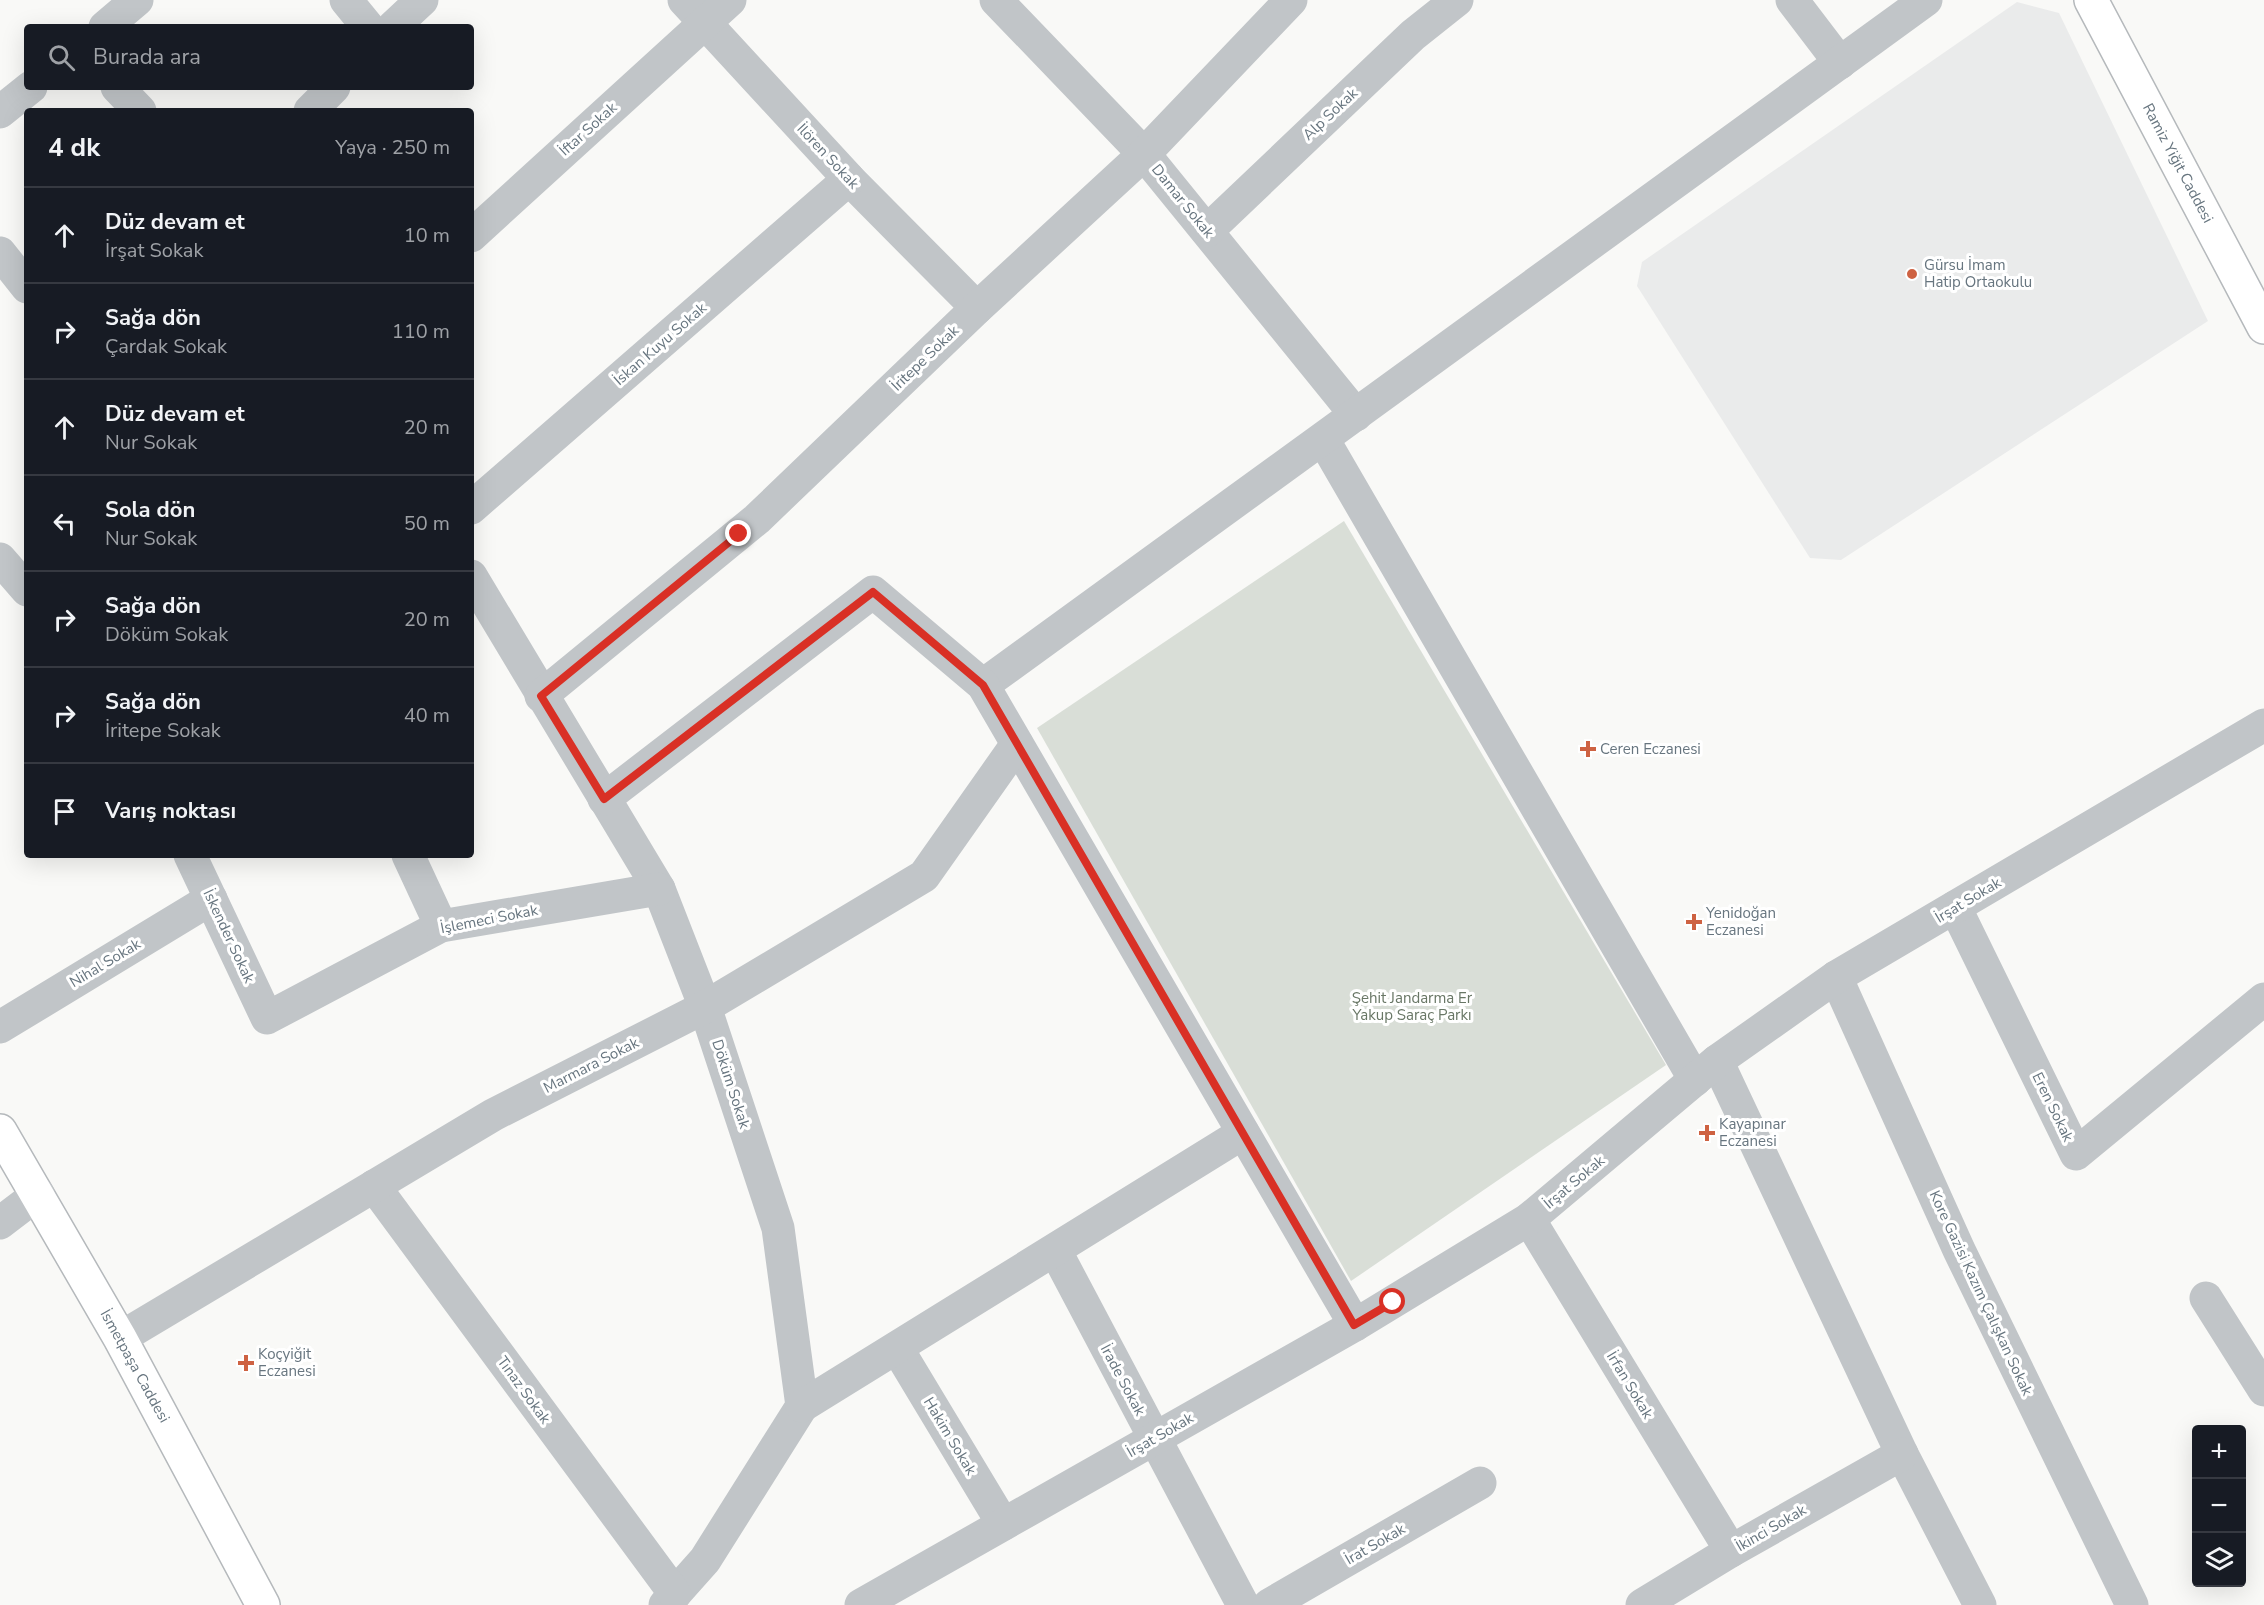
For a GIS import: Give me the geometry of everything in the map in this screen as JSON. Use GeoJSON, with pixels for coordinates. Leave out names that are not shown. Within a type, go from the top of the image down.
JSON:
{"type":"FeatureCollection","features":[{"type":"Feature","properties":{"kind":"main road","name":"Ramiz Yiğit Caddesi"},"geometry":{"type":"LineString","coordinates":[[2091,0],[2264,327]]}},
{"type":"Feature","properties":{"kind":"main road","name":"İsmetpaşa Caddesi"},"geometry":{"type":"LineString","coordinates":[[0,1131],[120,1338],[263,1605]]}},
{"type":"Feature","properties":{"kind":"street"},"geometry":{"type":"LineString","coordinates":[[109,24],[137,0]]}},
{"type":"Feature","properties":{"kind":"street"},"geometry":{"type":"LineString","coordinates":[[346,0],[366,24]]}},
{"type":"Feature","properties":{"kind":"street"},"geometry":{"type":"LineString","coordinates":[[396,24],[422,0]]}},
{"type":"Feature","properties":{"kind":"street","name":"İftar Sokak"},"geometry":{"type":"LineString","coordinates":[[474,233],[694,11],[730,0]]}},
{"type":"Feature","properties":{"kind":"street","name":"Damar Sokak"},"geometry":{"type":"LineString","coordinates":[[996,0],[1144,154],[1356,414]]}},
{"type":"Feature","properties":{"kind":"street","name":"İritepe Sokak"},"geometry":{"type":"LineString","coordinates":[[541,696],[757,519],[977,308],[1144,154],[1291,0]]}},
{"type":"Feature","properties":{"kind":"street","name":"Alp Sokak"},"geometry":{"type":"LineString","coordinates":[[1207,231],[1413,35],[1457,0]]}},
{"type":"Feature","properties":{"kind":"street"},"geometry":{"type":"LineString","coordinates":[[1792,0],[1840,63]]}},
{"type":"Feature","properties":{"kind":"street"},"geometry":{"type":"LineString","coordinates":[[983,685],[1926,0]]}},
{"type":"Feature","properties":{"kind":"street","name":"İlören Sokak"},"geometry":{"type":"LineString","coordinates":[[694,11],[849,179],[977,308]]}},
{"type":"Feature","properties":{"kind":"street"},"geometry":{"type":"LineString","coordinates":[[0,112],[27,90]]}},
{"type":"Feature","properties":{"kind":"street"},"geometry":{"type":"LineString","coordinates":[[120,90],[137,108]]}},
{"type":"Feature","properties":{"kind":"street"},"geometry":{"type":"LineString","coordinates":[[313,108],[331,90]]}},
{"type":"Feature","properties":{"kind":"street","name":"İskan Kuyu Sokak"},"geometry":{"type":"LineString","coordinates":[[474,505],[849,179]]}},
{"type":"Feature","properties":{"kind":"street"},"geometry":{"type":"LineString","coordinates":[[0,253],[24,283]]}},
{"type":"Feature","properties":{"kind":"street"},"geometry":{"type":"LineString","coordinates":[[1323,439],[1706,1070],[1980,1605]]}},
{"type":"Feature","properties":{"kind":"street"},"geometry":{"type":"LineString","coordinates":[[0,559],[24,587]]}},
{"type":"Feature","properties":{"kind":"street","name":"Döküm Sokak"},"geometry":{"type":"LineString","coordinates":[[474,581],[659,889],[705,1007],[778,1228],[802,1406]]}},
{"type":"Feature","properties":{"kind":"street"},"geometry":{"type":"LineString","coordinates":[[604,799],[873,592],[983,685],[1354,1325]]}},
{"type":"Feature","properties":{"kind":"street","name":"İrşat Sokak"},"geometry":{"type":"LineString","coordinates":[[861,1605],[1354,1325],[1529,1219],[1706,1070],[1836,977],[2264,725]]}},
{"type":"Feature","properties":{"kind":"street","name":"Marmara Sokak"},"geometry":{"type":"LineString","coordinates":[[120,1338],[493,1115],[705,1007],[924,876],[1017,744]]}},
{"type":"Feature","properties":{"kind":"street","name":"İskender Sokak"},"geometry":{"type":"LineString","coordinates":[[191,858],[267,1018]]}},
{"type":"Feature","properties":{"kind":"street"},"geometry":{"type":"LineString","coordinates":[[409,858],[441,926]]}},
{"type":"Feature","properties":{"kind":"street","name":"İşlemeci Sokak"},"geometry":{"type":"LineString","coordinates":[[267,1018],[441,926],[659,889]]}},
{"type":"Feature","properties":{"kind":"street","name":"Nihal Sokak"},"geometry":{"type":"LineString","coordinates":[[0,1028],[211,899]]}},
{"type":"Feature","properties":{"kind":"street","name":"Eren Sokak"},"geometry":{"type":"LineString","coordinates":[[1955,907],[2076,1154],[2264,999]]}},
{"type":"Feature","properties":{"kind":"street","name":"Kore Gazisi Kazım Çalışkan Sokak"},"geometry":{"type":"LineString","coordinates":[[1836,977],[1959,1250],[2132,1605]]}},
{"type":"Feature","properties":{"kind":"street"},"geometry":{"type":"LineString","coordinates":[[670,1600],[705,1560],[802,1406],[1243,1133]]}},
{"type":"Feature","properties":{"kind":"street","name":"Tınaz Sokak"},"geometry":{"type":"LineString","coordinates":[[374,1186],[670,1600]]}},
{"type":"Feature","properties":{"kind":"street"},"geometry":{"type":"LineString","coordinates":[[0,1223],[38,1194]]}},
{"type":"Feature","properties":{"kind":"street","name":"İrfan Sokak"},"geometry":{"type":"LineString","coordinates":[[1529,1219],[1731,1551]]}},
{"type":"Feature","properties":{"kind":"street","name":"İrade Sokak"},"geometry":{"type":"LineString","coordinates":[[1055,1250],[1153,1438],[1244,1605]]}},
{"type":"Feature","properties":{"kind":"street"},"geometry":{"type":"LineString","coordinates":[[2206,1298],[2264,1390]]}},
{"type":"Feature","properties":{"kind":"street","name":"Hakim Sokak"},"geometry":{"type":"LineString","coordinates":[[897,1348],[1003,1524]]}},
{"type":"Feature","properties":{"kind":"street","name":"İkinci Sokak"},"geometry":{"type":"LineString","coordinates":[[1642,1605],[1731,1551],[1902,1454]]}},
{"type":"Feature","properties":{"kind":"street","name":"İrat Sokak"},"geometry":{"type":"LineString","coordinates":[[1269,1605],[1480,1483]]}},
{"type":"Feature","properties":{"kind":"shaded area","name":"Gürsu İmam Hatip Ortaokulu"},"geometry":{"type":"Polygon","coordinates":[[[2017,2],[2059,13],[2208,321],[1841,560],[1810,558],[1637,286],[1642,262],[2017,2]]]}},
{"type":"Feature","properties":{"kind":"green space","name":"Şehit Jandarma Er Yakup Saraç Parkı"},"geometry":{"type":"Polygon","coordinates":[[[1344,521],[1666,1065],[1351,1281],[1037,728],[1344,521]]]}},
{"type":"Feature","properties":{"kind":"place","name":"Gürsu İmam Hatip Ortaokulu"},"geometry":{"type":"Point","coordinates":[1912,274]}},
{"type":"Feature","properties":{"kind":"place","name":"Ceren Eczanesi"},"geometry":{"type":"Point","coordinates":[1588,749]}},
{"type":"Feature","properties":{"kind":"place","name":"Yenidoğan Eczanesi"},"geometry":{"type":"Point","coordinates":[1694,922]}},
{"type":"Feature","properties":{"kind":"place","name":"Kayapınar Eczanesi"},"geometry":{"type":"Point","coordinates":[1707,1133]}},
{"type":"Feature","properties":{"kind":"place","name":"Koçyiğit Eczanesi"},"geometry":{"type":"Point","coordinates":[246,1363]}},
{"type":"Feature","properties":{"kind":"route"},"geometry":{"type":"LineString","coordinates":[[739,534],[541,696],[604,799],[873,592],[983,685],[1354,1325],[1393,1302]]}}]}
